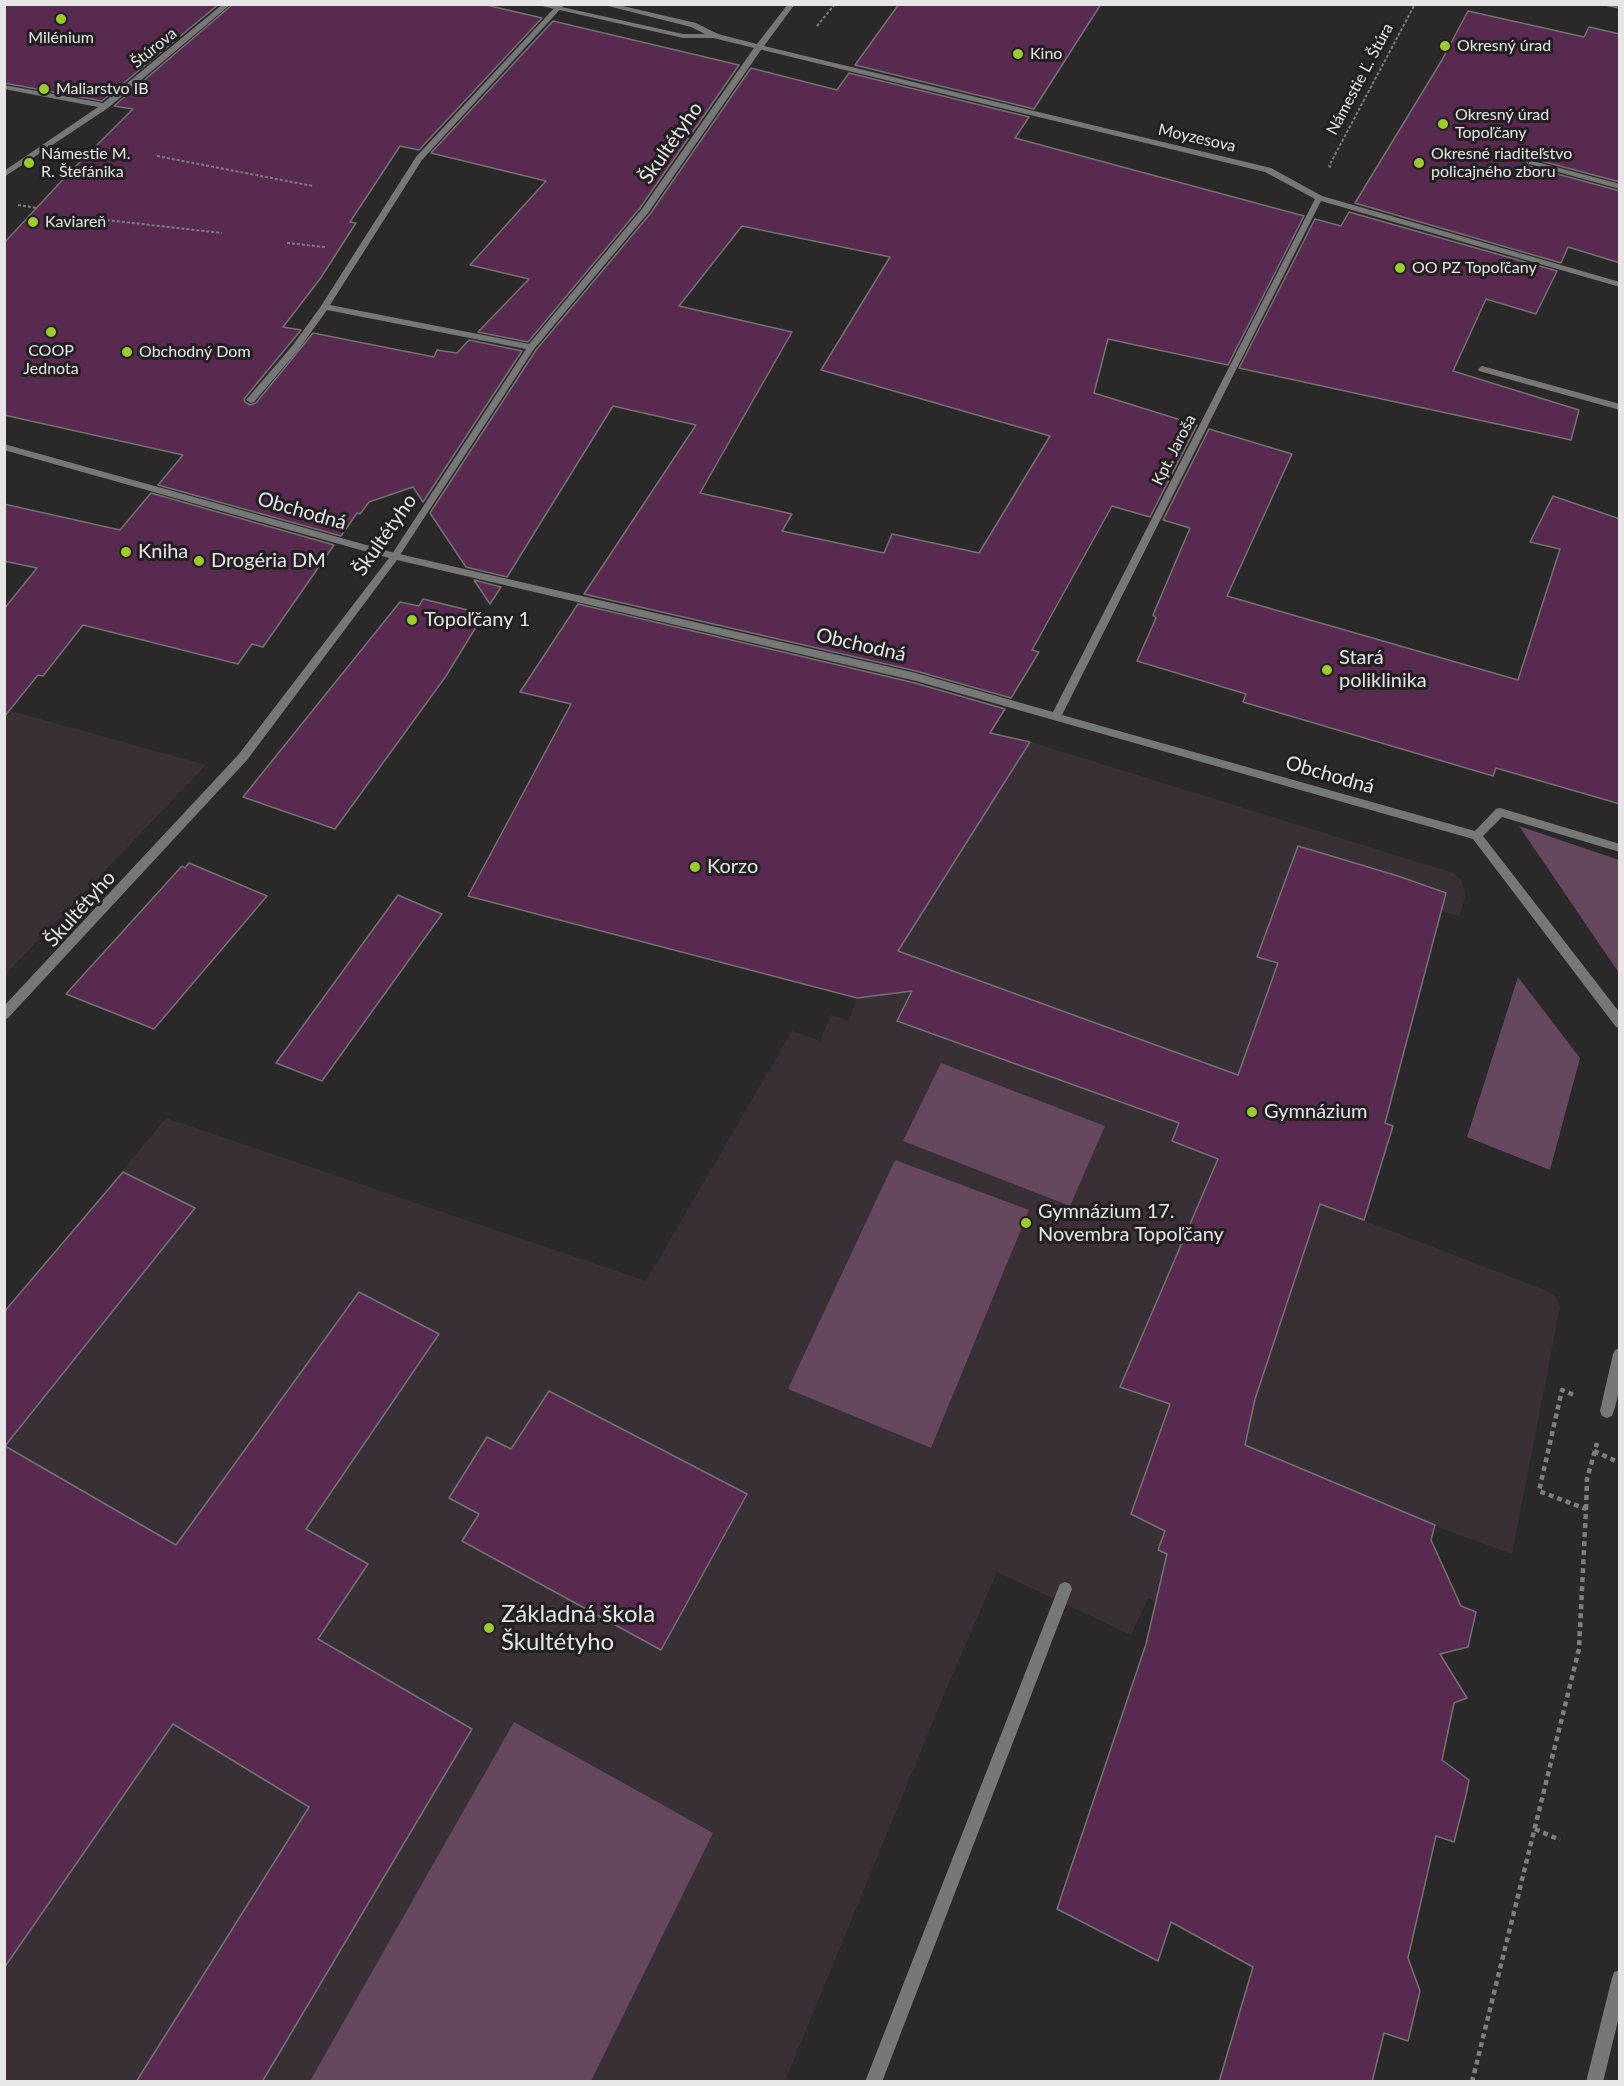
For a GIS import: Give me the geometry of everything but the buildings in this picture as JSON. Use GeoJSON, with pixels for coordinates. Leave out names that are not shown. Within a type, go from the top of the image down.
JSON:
{"type":"FeatureCollection","features":[{"type":"Feature","properties":{"kind":"street","name":"Štúrova"},"geometry":{"type":"LineString","coordinates":[[4,175],[105,106],[228,4]]}},
{"type":"Feature","properties":{"kind":"street"},"geometry":{"type":"LineString","coordinates":[[536,4],[560,7],[683,36],[715,36]]}},
{"type":"Feature","properties":{"kind":"street"},"geometry":{"type":"LineString","coordinates":[[603,4],[693,25],[715,36]]}},
{"type":"Feature","properties":{"kind":"street"},"geometry":{"type":"LineString","coordinates":[[759,47],[792,4]]}},
{"type":"Feature","properties":{"kind":"street"},"geometry":{"type":"LineString","coordinates":[[1609,4],[1620,7]]}},
{"type":"Feature","properties":{"kind":"street"},"geometry":{"type":"LineString","coordinates":[[251,400],[296,347],[325,307],[419,159],[560,7]]}},
{"type":"Feature","properties":{"kind":"street","name":"Moyzesova"},"geometry":{"type":"LineString","coordinates":[[715,36],[1268,170],[1319,198],[1620,285]]}},
{"type":"Feature","properties":{"kind":"street","name":"Škultétyho"},"geometry":{"type":"LineString","coordinates":[[4,1015],[243,757],[395,556],[531,346],[645,212],[759,47]]}},
{"type":"Feature","properties":{"kind":"street"},"geometry":{"type":"LineString","coordinates":[[4,87],[105,106]]}},
{"type":"Feature","properties":{"kind":"street"},"geometry":{"type":"LineString","coordinates":[[1532,162],[1620,187]]}},
{"type":"Feature","properties":{"kind":"street","name":"Kpt. Jaroša"},"geometry":{"type":"LineString","coordinates":[[1056,717],[1319,198]]}},
{"type":"Feature","properties":{"kind":"street"},"geometry":{"type":"LineString","coordinates":[[325,307],[531,346]]}},
{"type":"Feature","properties":{"kind":"street"},"geometry":{"type":"LineString","coordinates":[[1482,369],[1620,407]]}},
{"type":"Feature","properties":{"kind":"street","name":"Obchodná"},"geometry":{"type":"LineString","coordinates":[[4,447],[395,556],[916,677],[1477,836]]}},
{"type":"Feature","properties":{"kind":"street"},"geometry":{"type":"LineString","coordinates":[[1619,1019],[1477,836],[1500,812],[1620,848]]}},
{"type":"Feature","properties":{"kind":"street"},"geometry":{"type":"LineString","coordinates":[[1607,1411],[1620,1354]]}},
{"type":"Feature","properties":{"kind":"street"},"geometry":{"type":"LineString","coordinates":[[873,2082],[1065,1589]]}},
{"type":"Feature","properties":{"kind":"street"},"geometry":{"type":"LineString","coordinates":[[1594,2082],[1620,1978]]}},
{"type":"Feature","properties":{"kind":"path"},"geometry":{"type":"LineString","coordinates":[[816,28],[835,4]]}},
{"type":"Feature","properties":{"kind":"path","name":"Námestie Ľ. Štúra"},"geometry":{"type":"LineString","coordinates":[[1329,166],[1415,4]]}},
{"type":"Feature","properties":{"kind":"path"},"geometry":{"type":"LineString","coordinates":[[157,156],[313,186]]}},
{"type":"Feature","properties":{"kind":"path"},"geometry":{"type":"LineString","coordinates":[[18,205],[38,208]]}},
{"type":"Feature","properties":{"kind":"path"},"geometry":{"type":"LineString","coordinates":[[97,219],[222,233]]}},
{"type":"Feature","properties":{"kind":"path"},"geometry":{"type":"LineString","coordinates":[[287,243],[327,247]]}},
{"type":"Feature","properties":{"kind":"path"},"geometry":{"type":"LineString","coordinates":[[1586,1509],[1539,1491],[1562,1390],[1607,1411]]}},
{"type":"Feature","properties":{"kind":"path"},"geometry":{"type":"LineString","coordinates":[[1472,2082],[1579,1649],[1587,1479],[1594,1451],[1620,1463]]}},
{"type":"Feature","properties":{"kind":"path"},"geometry":{"type":"LineString","coordinates":[[1535,1829],[1560,1840]]}},
{"type":"Feature","properties":{"kind":"shaded area"},"geometry":{"type":"Polygon","coordinates":[[[4,709],[206,765],[5,975],[4,975],[4,709]]]}},
{"type":"Feature","properties":{"kind":"shaded area"},"geometry":{"type":"Polygon","coordinates":[[[1031,742],[1453,873],[1461,880],[1466,895],[1459,916],[1441,911],[1324,1101],[1393,1126],[1365,1221],[1545,1290],[1556,1297],[1560,1307],[1512,1554],[1435,1526],[1387,1706],[1148,1598],[1131,1635],[997,1572],[785,2081],[5,2082],[5,1312],[166,1118],[646,1281],[792,1031],[820,1041],[831,1015],[849,1021],[857,998],[869,997],[1031,742]]]}},
{"type":"Feature","properties":{"kind":"shaded area"},"geometry":{"type":"Polygon","coordinates":[[[1519,826],[1619,860],[1619,973],[1519,826]]]}},
{"type":"Feature","properties":{"kind":"shaded area"},"geometry":{"type":"Polygon","coordinates":[[[1518,977],[1580,1058],[1550,1170],[1467,1137],[1518,977]]]}},
{"type":"Feature","properties":{"kind":"shaded area"},"geometry":{"type":"Polygon","coordinates":[[[941,1063],[1105,1126],[1070,1206],[903,1141],[941,1063]]]}},
{"type":"Feature","properties":{"kind":"shaded area"},"geometry":{"type":"Polygon","coordinates":[[[895,1160],[1029,1210],[931,1448],[788,1389],[895,1160]]]}},
{"type":"Feature","properties":{"kind":"shaded area"},"geometry":{"type":"Polygon","coordinates":[[[514,1722],[713,1833],[591,2081],[310,2081],[514,1722]]]}},
{"type":"Feature","properties":{"kind":"place","name":"Milénium"},"geometry":{"type":"Point","coordinates":[61,19]}},
{"type":"Feature","properties":{"kind":"place","name":"Okresný úrad"},"geometry":{"type":"Point","coordinates":[1445,46]}},
{"type":"Feature","properties":{"kind":"place","name":"Kino"},"geometry":{"type":"Point","coordinates":[1018,54]}},
{"type":"Feature","properties":{"kind":"place","name":"Maliarstvo IB"},"geometry":{"type":"Point","coordinates":[44,89]}},
{"type":"Feature","properties":{"kind":"place","name":"Okresný úrad Topoľčany"},"geometry":{"type":"Point","coordinates":[1443,124]}},
{"type":"Feature","properties":{"kind":"place","name":"Námestie M. R. Štefánika"},"geometry":{"type":"Point","coordinates":[29,163]}},
{"type":"Feature","properties":{"kind":"place","name":"Okresné riaditeľstvo policajného zboru"},"geometry":{"type":"Point","coordinates":[1419,163]}},
{"type":"Feature","properties":{"kind":"place","name":"Kaviareň"},"geometry":{"type":"Point","coordinates":[33,222]}},
{"type":"Feature","properties":{"kind":"place","name":"OO PZ Topoľčany"},"geometry":{"type":"Point","coordinates":[1400,268]}},
{"type":"Feature","properties":{"kind":"place","name":"COOP Jednota"},"geometry":{"type":"Point","coordinates":[51,332]}},
{"type":"Feature","properties":{"kind":"place","name":"Obchodný Dom"},"geometry":{"type":"Point","coordinates":[127,352]}},
{"type":"Feature","properties":{"kind":"place","name":"Kniha"},"geometry":{"type":"Point","coordinates":[126,552]}},
{"type":"Feature","properties":{"kind":"place","name":"Drogéria DM"},"geometry":{"type":"Point","coordinates":[199,561]}},
{"type":"Feature","properties":{"kind":"place","name":"Topoľčany 1"},"geometry":{"type":"Point","coordinates":[412,620]}},
{"type":"Feature","properties":{"kind":"place","name":"Stará poliklinika"},"geometry":{"type":"Point","coordinates":[1327,670]}},
{"type":"Feature","properties":{"kind":"place","name":"Korzo"},"geometry":{"type":"Point","coordinates":[695,867]}},
{"type":"Feature","properties":{"kind":"place","name":"Gymnázium"},"geometry":{"type":"Point","coordinates":[1252,1112]}},
{"type":"Feature","properties":{"kind":"place","name":"Gymnázium 17. Novembra Topoľčany"},"geometry":{"type":"Point","coordinates":[1026,1223]}},
{"type":"Feature","properties":{"kind":"place","name":"Základná škola Škultétyho"},"geometry":{"type":"Point","coordinates":[489,1628]}}]}
